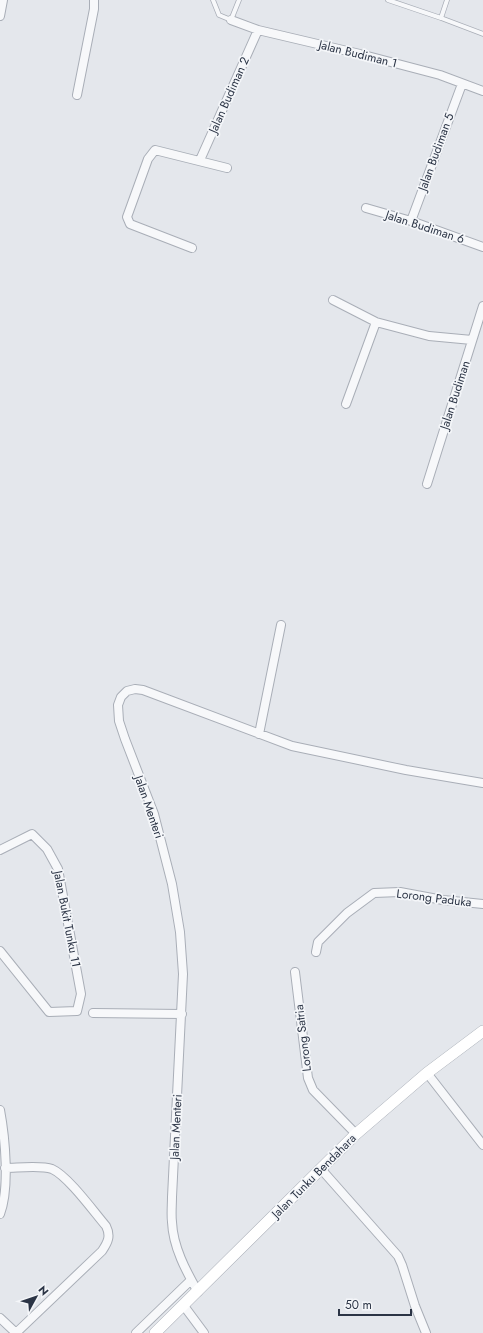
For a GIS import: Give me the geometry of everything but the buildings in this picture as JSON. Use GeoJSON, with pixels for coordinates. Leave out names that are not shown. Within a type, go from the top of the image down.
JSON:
{"type":"FeatureCollection","features":[{"type":"Feature","properties":{"kind":"street"},"geometry":{"type":"LineString","coordinates":[[0,16],[3,0]]}},
{"type":"Feature","properties":{"kind":"street"},"geometry":{"type":"LineString","coordinates":[[77,95],[94,8],[94,0]]}},
{"type":"Feature","properties":{"kind":"street","name":"Jalan Budiman 1"},"geometry":{"type":"LineString","coordinates":[[231,20],[258,30],[433,73],[483,91]]}},
{"type":"Feature","properties":{"kind":"street","name":"Jalan Budiman 2"},"geometry":{"type":"LineString","coordinates":[[200,160],[258,30]]}},
{"type":"Feature","properties":{"kind":"street","name":"Jalan Budiman 5"},"geometry":{"type":"LineString","coordinates":[[410,221],[462,84]]}},
{"type":"Feature","properties":{"kind":"street"},"geometry":{"type":"LineString","coordinates":[[192,248],[130,224],[127,216],[148,159],[155,150],[228,168]]}},
{"type":"Feature","properties":{"kind":"street","name":"Jalan Budiman 6"},"geometry":{"type":"LineString","coordinates":[[366,208],[410,221],[483,246]]}},
{"type":"Feature","properties":{"kind":"street"},"geometry":{"type":"LineString","coordinates":[[333,300],[376,322],[429,336],[472,340]]}},
{"type":"Feature","properties":{"kind":"street","name":"Jalan Budiman"},"geometry":{"type":"LineString","coordinates":[[427,484],[483,306]]}},
{"type":"Feature","properties":{"kind":"street"},"geometry":{"type":"LineString","coordinates":[[346,404],[376,322]]}},
{"type":"Feature","properties":{"kind":"street"},"geometry":{"type":"LineString","coordinates":[[259,734],[281,625]]}},
{"type":"Feature","properties":{"kind":"street","name":"Jalan Menteri"},"geometry":{"type":"LineString","coordinates":[[198,1292],[185,1268],[174,1239],[172,1223],[172,1197],[182,1014],[183,974],[180,932],[172,884],[154,814],[119,721],[118,705],[121,697],[127,691],[135,689],[143,690],[292,746],[406,770],[483,783]]}},
{"type":"Feature","properties":{"kind":"street","name":"Jalan Bukit Tunku 11"},"geometry":{"type":"LineString","coordinates":[[0,850],[32,834],[47,849],[58,869],[81,994],[77,1011],[49,1012],[0,951]]}},
{"type":"Feature","properties":{"kind":"street","name":"Lorong Paduka"},"geometry":{"type":"LineString","coordinates":[[316,952],[318,942],[347,913],[374,893],[400,892],[443,900],[483,904]]}},
{"type":"Feature","properties":{"kind":"street","name":"Lorong Satria"},"geometry":{"type":"LineString","coordinates":[[295,972],[308,1078],[313,1090],[356,1134]]}},
{"type":"Feature","properties":{"kind":"street"},"geometry":{"type":"LineString","coordinates":[[93,1013],[182,1014]]}},
{"type":"Feature","properties":{"kind":"street","name":"Jalan Tunku Bendahara"},"geometry":{"type":"LineString","coordinates":[[155,1333],[184,1306],[356,1134],[427,1073],[483,1031]]}},
{"type":"Feature","properties":{"kind":"street"},"geometry":{"type":"LineString","coordinates":[[427,1073],[483,1145]]}},
{"type":"Feature","properties":{"kind":"street"},"geometry":{"type":"LineString","coordinates":[[0,1110],[5,1168],[4,1202],[0,1214]]}},
{"type":"Feature","properties":{"kind":"street"},"geometry":{"type":"LineString","coordinates":[[0,1318],[16,1333],[102,1251],[108,1242],[109,1233],[106,1226],[63,1176],[51,1169],[29,1167],[5,1168]]}},
{"type":"Feature","properties":{"kind":"street"},"geometry":{"type":"LineString","coordinates":[[321,1170],[398,1256],[414,1306],[426,1333]]}},
{"type":"Feature","properties":{"kind":"street"},"geometry":{"type":"LineString","coordinates":[[136,1333],[191,1280]]}},
{"type":"Feature","properties":{"kind":"street"},"geometry":{"type":"LineString","coordinates":[[184,1306],[204,1333]]}},
{"type":"Feature","properties":{"kind":"lane"},"geometry":{"type":"LineString","coordinates":[[213,0],[219,15],[231,20],[239,0]]}},
{"type":"Feature","properties":{"kind":"lane"},"geometry":{"type":"LineString","coordinates":[[388,0],[483,34]]}},
{"type":"Feature","properties":{"kind":"lane"},"geometry":{"type":"LineString","coordinates":[[441,18],[447,0]]}}]}
